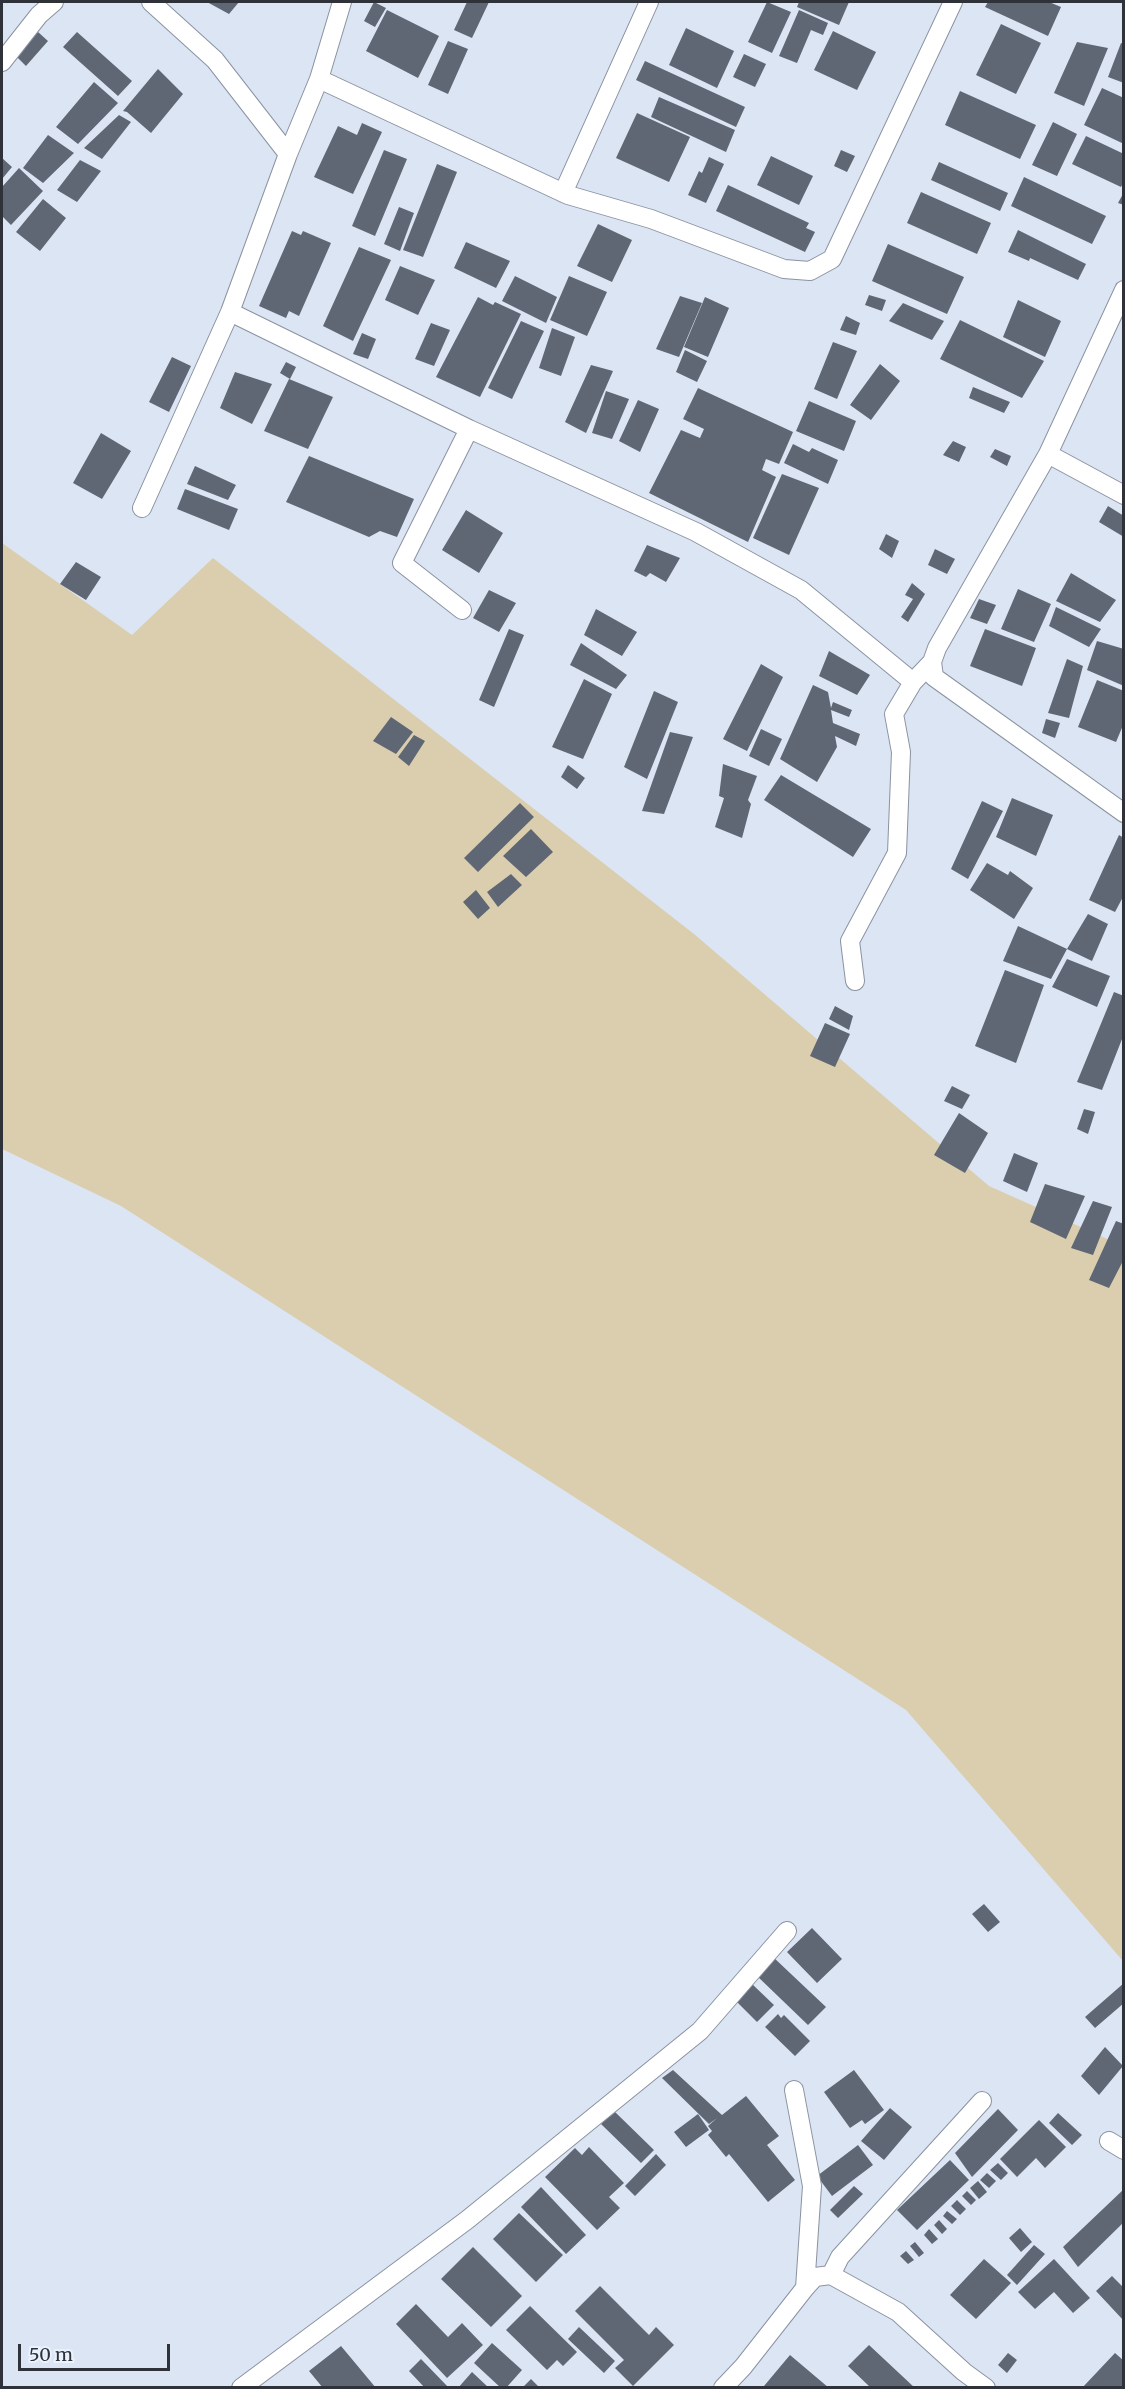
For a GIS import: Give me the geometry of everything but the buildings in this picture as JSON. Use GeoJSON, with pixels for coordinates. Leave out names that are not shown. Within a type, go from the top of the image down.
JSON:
{"type":"FeatureCollection","features":[{"type":"Feature","properties":{"kind":"street"},"geometry":{"type":"LineString","coordinates":[[2,62],[39,15],[54,2]]}},
{"type":"Feature","properties":{"kind":"street"},"geometry":{"type":"LineString","coordinates":[[151,2],[215,60],[288,154]]}},
{"type":"Feature","properties":{"kind":"street"},"geometry":{"type":"LineString","coordinates":[[142,508],[230,312],[288,154],[319,79],[342,2]]}},
{"type":"Feature","properties":{"kind":"street"},"geometry":{"type":"LineString","coordinates":[[563,193],[648,2]]}},
{"type":"Feature","properties":{"kind":"street"},"geometry":{"type":"LineString","coordinates":[[319,79],[563,193],[651,219],[784,269],[810,271],[832,259],[953,2]]}},
{"type":"Feature","properties":{"kind":"street"},"geometry":{"type":"LineString","coordinates":[[855,981],[850,941],[897,853],[902,752],[894,714],[913,682],[932,662],[937,648],[1048,454],[1124,290]]}},
{"type":"Feature","properties":{"kind":"street"},"geometry":{"type":"LineString","coordinates":[[230,312],[469,429],[696,532],[801,590],[913,682]]}},
{"type":"Feature","properties":{"kind":"street"},"geometry":{"type":"LineString","coordinates":[[462,610],[402,563],[469,429]]}},
{"type":"Feature","properties":{"kind":"street"},"geometry":{"type":"LineString","coordinates":[[1048,454],[1124,495]]}},
{"type":"Feature","properties":{"kind":"street"},"geometry":{"type":"LineString","coordinates":[[932,662],[934,677],[1124,813]]}},
{"type":"Feature","properties":{"kind":"street"},"geometry":{"type":"LineString","coordinates":[[242,2388],[468,2220],[700,2031],[787,1931]]}},
{"type":"Feature","properties":{"kind":"street"},"geometry":{"type":"LineString","coordinates":[[794,2090],[812,2186],[805,2289]]}},
{"type":"Feature","properties":{"kind":"street"},"geometry":{"type":"LineString","coordinates":[[831,2275],[840,2257],[982,2101]]}},
{"type":"Feature","properties":{"kind":"street"},"geometry":{"type":"LineString","coordinates":[[723,2388],[743,2367],[816,2277],[831,2275],[898,2312],[964,2372],[986,2388]]}},
{"type":"Feature","properties":{"kind":"shaded area"},"geometry":{"type":"Polygon","coordinates":[[[2,543],[132,635],[213,558],[694,934],[989,1186],[1123,1246],[1123,1961],[906,1710],[121,1206],[2,1149],[2,543]]]}}]}
